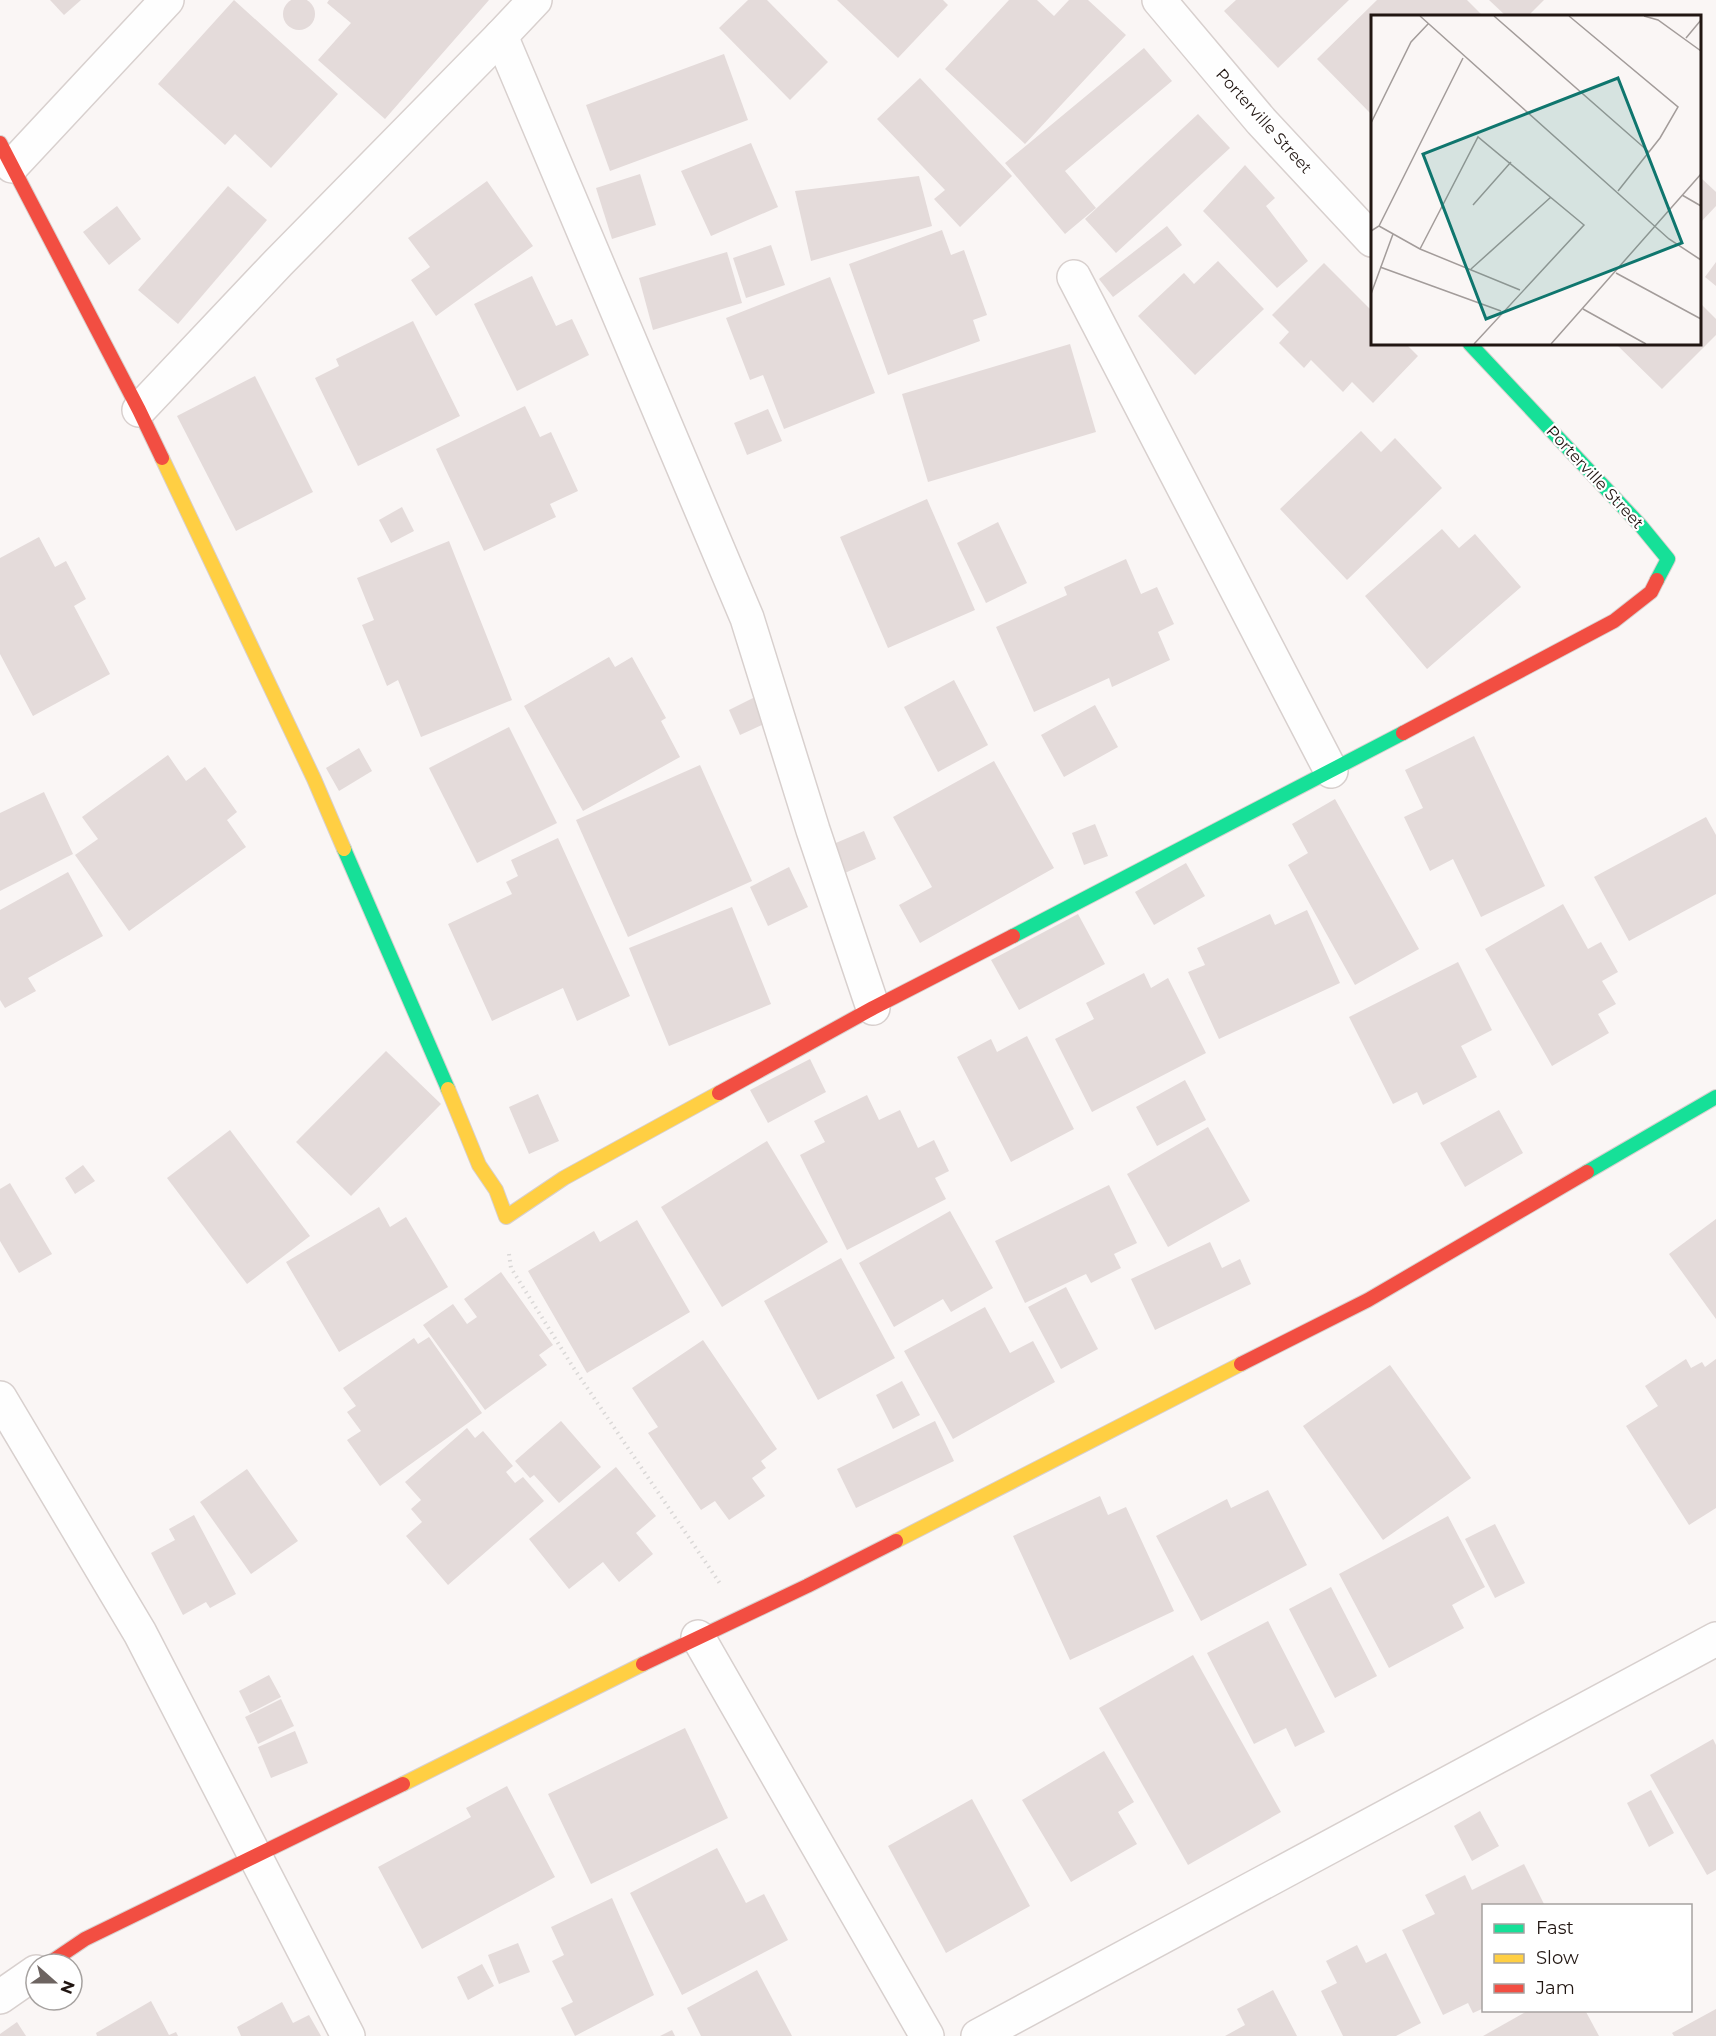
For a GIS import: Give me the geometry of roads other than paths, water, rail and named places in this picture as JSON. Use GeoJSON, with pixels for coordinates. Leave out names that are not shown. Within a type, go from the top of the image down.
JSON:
{"type":"FeatureCollection","features":[{"type":"Feature","properties":{"kind":"street"},"geometry":{"type":"LineString","coordinates":[[166,0],[6,154],[140,410],[314,779],[479,1164],[496,1190],[506,1217],[564,1178],[873,1008],[1330,771],[1074,277]]}},
{"type":"Feature","properties":{"kind":"street"},"geometry":{"type":"LineString","coordinates":[[140,410],[279,262],[535,0]]}},
{"type":"Feature","properties":{"kind":"street","name":"Porterville Street"},"geometry":{"type":"LineString","coordinates":[[1159,0],[1261,121],[1371,239]]}},
{"type":"Feature","properties":{"kind":"street"},"geometry":{"type":"LineString","coordinates":[[501,36],[747,618],[813,830],[873,1008]]}},
{"type":"Feature","properties":{"kind":"street","name":"Porterville Street"},"geometry":{"type":"LineString","coordinates":[[1330,771],[1614,621],[1651,592],[1668,559],[1641,526],[1471,345]]}},
{"type":"Feature","properties":{"kind":"street"},"geometry":{"type":"LineString","coordinates":[[66,1952],[85,1939],[698,1637],[807,1586],[1368,1300],[1716,1097]]}},
{"type":"Feature","properties":{"kind":"street"},"geometry":{"type":"LineString","coordinates":[[0,1398],[140,1633],[348,2036]]}},
{"type":"Feature","properties":{"kind":"street"},"geometry":{"type":"LineString","coordinates":[[698,1637],[927,2036]]}},
{"type":"Feature","properties":{"kind":"street"},"geometry":{"type":"LineString","coordinates":[[978,2036],[1716,1639]]}},
{"type":"Feature","properties":{"kind":"street"},"geometry":{"type":"LineString","coordinates":[[0,1997],[24,1980]]}}]}
